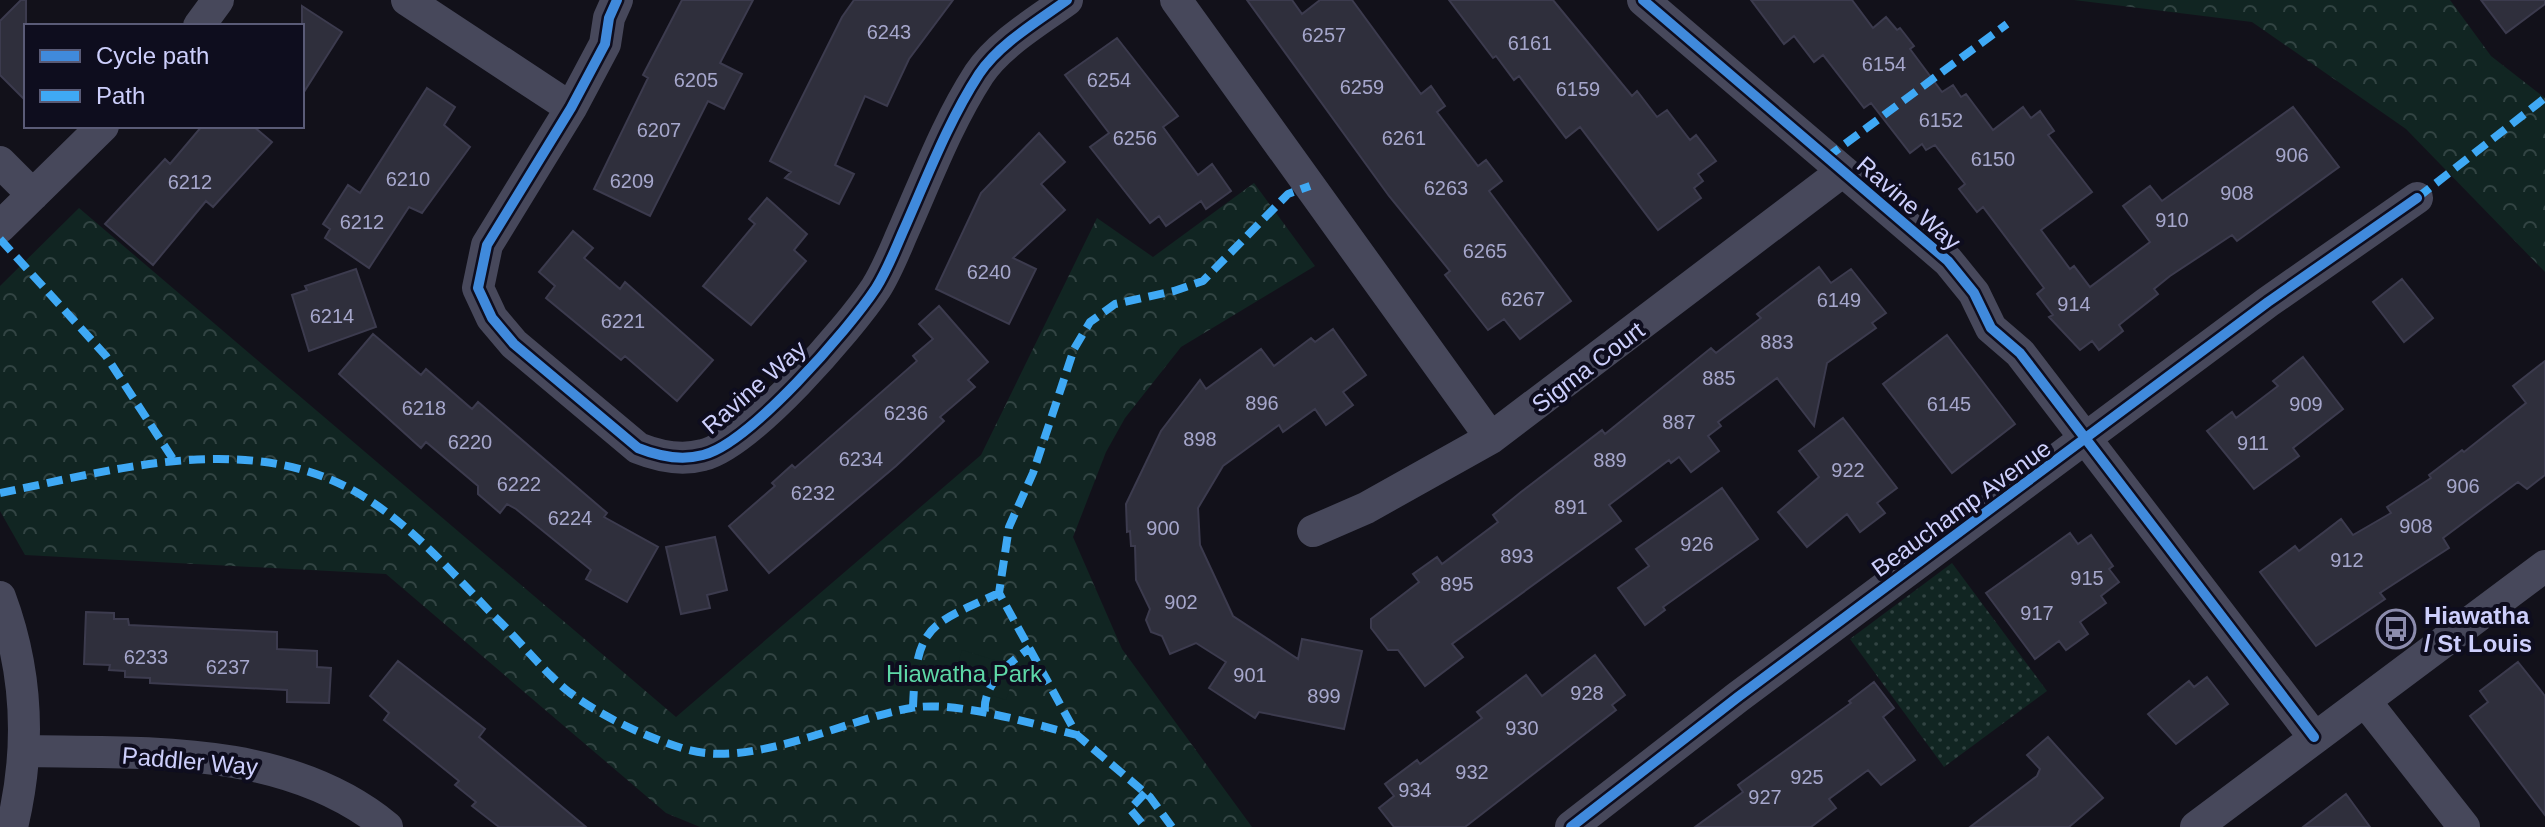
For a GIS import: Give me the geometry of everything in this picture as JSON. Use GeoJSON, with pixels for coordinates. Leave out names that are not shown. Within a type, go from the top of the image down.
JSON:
{"type":"FeatureCollection","features":[{"type":"Feature","properties":{"kind":"street"},"geometry":{"type":"LineString","coordinates":[[200,24],[218,0]]}},
{"type":"Feature","properties":{"kind":"street"},"geometry":{"type":"LineString","coordinates":[[407,0],[571,108]]}},
{"type":"Feature","properties":{"kind":"street","name":"Ravine Way"},"geometry":{"type":"LineString","coordinates":[[617,0],[609,18],[605,44],[571,108],[487,245],[478,288],[492,318],[514,344],[638,448],[657,456],[704,455],[726,445],[794,385],[861,307],[888,264],[955,113],[981,70],[998,52],[1067,0]]}},
{"type":"Feature","properties":{"kind":"street"},"geometry":{"type":"LineString","coordinates":[[1176,0],[1491,438]]}},
{"type":"Feature","properties":{"kind":"street","name":"Ravine Way"},"geometry":{"type":"LineString","coordinates":[[1643,0],[1948,261],[1974,293],[1991,328],[2020,353],[2314,737]]}},
{"type":"Feature","properties":{"kind":"street"},"geometry":{"type":"LineString","coordinates":[[0,227],[101,128]]}},
{"type":"Feature","properties":{"kind":"street"},"geometry":{"type":"LineString","coordinates":[[0,162],[33,195]]}},
{"type":"Feature","properties":{"kind":"street","name":"Sigma Court"},"geometry":{"type":"LineString","coordinates":[[1313,531],[1366,508],[1491,438],[1843,171]]}},
{"type":"Feature","properties":{"kind":"street","name":"Beauchamp Avenue"},"geometry":{"type":"LineString","coordinates":[[1571,827],[1738,697],[2268,302],[2417,198]]}},
{"type":"Feature","properties":{"kind":"street"},"geometry":{"type":"LineString","coordinates":[[2196,827],[2545,566]]}},
{"type":"Feature","properties":{"kind":"street"},"geometry":{"type":"LineString","coordinates":[[0,597],[15,636],[21,666],[25,751],[12,827]]}},
{"type":"Feature","properties":{"kind":"street"},"geometry":{"type":"LineString","coordinates":[[2365,701],[2464,827]]}},
{"type":"Feature","properties":{"kind":"street","name":"Paddler Way"},"geometry":{"type":"LineString","coordinates":[[25,751],[222,760],[256,765],[322,786],[387,827]]}},
{"type":"Feature","properties":{"kind":"green space"},"geometry":{"type":"Polygon","coordinates":[[[2074,0],[2450,0],[2491,56],[2545,98],[2545,272],[2406,129],[2252,22],[2074,0]]]}},
{"type":"Feature","properties":{"kind":"green space","name":"Hiawatha Park"},"geometry":{"type":"Polygon","coordinates":[[[1254,183],[1315,266],[1181,347],[1125,418],[1106,452],[1073,537],[1122,649],[1252,827],[700,827],[666,813],[386,574],[25,555],[0,511],[0,286],[79,208],[676,717],[981,455],[1097,218],[1153,257],[1254,183]]]}},
{"type":"Feature","properties":{"kind":"green space"},"geometry":{"type":"Polygon","coordinates":[[[1952,563],[2047,691],[1944,767],[1850,639],[1952,563]]]}},
{"type":"Feature","properties":{"kind":"green space"},"geometry":{"type":"Polygon","coordinates":[[[962,650],[1017,667],[1006,700],[952,684],[962,650]]]}},
{"type":"Feature","properties":{"kind":"building"},"geometry":{"type":"Polygon","coordinates":[[[21,0],[26,0],[24,99],[0,75],[0,21],[21,0]]]}},
{"type":"Feature","properties":{"kind":"building"},"geometry":{"type":"Polygon","coordinates":[[[682,0],[753,0],[720,63],[742,74],[724,109],[708,101],[650,216],[594,189],[648,78],[643,75],[682,0]]]}},
{"type":"Feature","properties":{"kind":"building"},"geometry":{"type":"Polygon","coordinates":[[[854,0],[953,0],[909,59],[887,106],[865,96],[835,165],[854,174],[839,204],[785,178],[791,172],[770,161],[842,17],[854,0]]]}},
{"type":"Feature","properties":{"kind":"building"},"geometry":{"type":"Polygon","coordinates":[[[1247,0],[1292,0],[1302,14],[1320,0],[1352,0],[1421,94],[1431,86],[1445,106],[1437,112],[1478,166],[1486,160],[1502,181],[1489,191],[1571,301],[1520,339],[1504,319],[1488,330],[1445,275],[1450,271],[1389,196],[1247,0]]]}},
{"type":"Feature","properties":{"kind":"building"},"geometry":{"type":"Polygon","coordinates":[[[1449,0],[1553,0],[1632,96],[1637,91],[1657,117],[1667,110],[1690,140],[1696,135],[1716,161],[1698,174],[1703,181],[1694,188],[1701,198],[1658,230],[1580,127],[1566,138],[1519,76],[1514,80],[1496,56],[1493,58],[1449,0]]]}},
{"type":"Feature","properties":{"kind":"building"},"geometry":{"type":"Polygon","coordinates":[[[1751,0],[1852,0],[1873,28],[1886,17],[1897,30],[1900,28],[1914,46],[1910,49],[1942,92],[1953,85],[1961,97],[1966,94],[1993,130],[2023,107],[2031,118],[2040,111],[2054,131],[2048,135],[2092,192],[2041,230],[2070,269],[2074,266],[2090,287],[2150,242],[2123,206],[2150,186],[2162,201],[2293,107],[2339,167],[2237,241],[2232,235],[2170,276],[2154,289],[2158,294],[2119,325],[2123,331],[2099,350],[2092,341],[2080,350],[2049,317],[2053,315],[2037,294],[2044,288],[1983,207],[1977,212],[1959,189],[1965,184],[1935,145],[1926,150],[1922,144],[1910,153],[1871,103],[1864,108],[1823,55],[1814,62],[1794,36],[1784,44],[1751,0]]]}},
{"type":"Feature","properties":{"kind":"building"},"geometry":{"type":"Polygon","coordinates":[[[2481,0],[2545,0],[2545,4],[2506,33],[2481,0]]]}},
{"type":"Feature","properties":{"kind":"building"},"geometry":{"type":"Polygon","coordinates":[[[302,6],[342,32],[304,92],[304,24],[302,6]]]}},
{"type":"Feature","properties":{"kind":"building"},"geometry":{"type":"Polygon","coordinates":[[[1117,38],[1178,116],[1163,127],[1198,175],[1212,164],[1231,191],[1206,209],[1201,201],[1166,226],[1159,216],[1150,223],[1090,147],[1109,133],[1065,75],[1117,38]]]}},
{"type":"Feature","properties":{"kind":"building"},"geometry":{"type":"Polygon","coordinates":[[[427,88],[455,107],[444,125],[470,147],[422,213],[409,207],[369,268],[325,238],[330,229],[323,224],[348,185],[360,193],[427,88]]]}},
{"type":"Feature","properties":{"kind":"building"},"geometry":{"type":"Polygon","coordinates":[[[200,128],[255,128],[272,142],[213,207],[206,201],[153,265],[105,224],[165,159],[170,164],[200,128]]]}},
{"type":"Feature","properties":{"kind":"building"},"geometry":{"type":"Polygon","coordinates":[[[1039,133],[1065,162],[1041,184],[1065,210],[1013,258],[1036,269],[1009,324],[936,289],[981,193],[1039,133]]]}},
{"type":"Feature","properties":{"kind":"building"},"geometry":{"type":"Polygon","coordinates":[[[767,198],[807,234],[794,250],[806,261],[751,325],[703,286],[755,224],[749,219],[767,198]]]}},
{"type":"Feature","properties":{"kind":"building"},"geometry":{"type":"Polygon","coordinates":[[[573,231],[593,248],[584,258],[620,289],[625,282],[713,360],[677,401],[625,356],[621,360],[546,298],[555,286],[539,272],[573,231]]]}},
{"type":"Feature","properties":{"kind":"building"},"geometry":{"type":"Polygon","coordinates":[[[1819,267],[1831,283],[1851,269],[1886,313],[1872,323],[1876,328],[1827,363],[1814,426],[1777,378],[1718,422],[1721,426],[1708,436],[1719,451],[1691,472],[1679,457],[1671,463],[1669,460],[1609,505],[1621,521],[1452,644],[1463,657],[1425,686],[1398,650],[1388,650],[1371,628],[1371,619],[1419,582],[1413,574],[1437,557],[1442,564],[1498,522],[1493,515],[1521,492],[1602,430],[1605,434],[1711,348],[1716,353],[1761,318],[1757,314],[1819,267]]]}},
{"type":"Feature","properties":{"kind":"building"},"geometry":{"type":"Polygon","coordinates":[[[356,269],[376,327],[309,351],[292,295],[307,290],[305,286],[356,269]]]}},
{"type":"Feature","properties":{"kind":"building"},"geometry":{"type":"Polygon","coordinates":[[[2402,279],[2433,318],[2404,342],[2373,302],[2402,279]]]}},
{"type":"Feature","properties":{"kind":"building"},"geometry":{"type":"Polygon","coordinates":[[[939,306],[988,362],[968,380],[975,387],[940,417],[944,421],[896,466],[769,573],[729,526],[775,486],[772,483],[792,465],[795,468],[917,361],[913,356],[933,339],[919,324],[939,306]]]}},
{"type":"Feature","properties":{"kind":"building"},"geometry":{"type":"Polygon","coordinates":[[[1333,329],[1366,375],[1343,392],[1353,405],[1326,425],[1315,409],[1283,432],[1279,425],[1223,466],[1198,508],[1200,545],[1233,616],[1298,659],[1302,639],[1362,651],[1344,729],[1259,712],[1255,718],[1209,688],[1226,662],[1196,643],[1170,654],[1162,636],[1151,632],[1146,620],[1150,609],[1136,580],[1135,546],[1131,546],[1130,531],[1127,532],[1126,504],[1161,431],[1200,380],[1206,389],[1261,349],[1274,366],[1311,338],[1315,342],[1333,329]]]}},
{"type":"Feature","properties":{"kind":"building"},"geometry":{"type":"Polygon","coordinates":[[[373,334],[421,375],[426,369],[472,409],[478,402],[607,513],[604,517],[658,547],[627,602],[586,579],[591,570],[516,509],[507,504],[500,513],[478,494],[478,486],[426,442],[421,448],[339,374],[373,334]]]}},
{"type":"Feature","properties":{"kind":"building"},"geometry":{"type":"Polygon","coordinates":[[[1947,335],[2015,424],[1952,473],[1883,384],[1947,335]]]}},
{"type":"Feature","properties":{"kind":"building"},"geometry":{"type":"Polygon","coordinates":[[[2303,357],[2343,409],[2293,448],[2299,456],[2254,489],[2207,431],[2232,412],[2236,418],[2278,386],[2273,381],[2303,357]]]}},
{"type":"Feature","properties":{"kind":"building"},"geometry":{"type":"Polygon","coordinates":[[[2545,361],[2545,475],[2527,489],[2518,482],[2443,538],[2449,548],[2380,593],[2385,599],[2316,646],[2260,572],[2295,546],[2299,551],[2341,519],[2353,535],[2391,513],[2387,507],[2431,478],[2429,475],[2526,403],[2513,386],[2545,361]]]}},
{"type":"Feature","properties":{"kind":"building"},"geometry":{"type":"Polygon","coordinates":[[[1843,418],[1897,488],[1877,503],[1885,513],[1860,532],[1847,514],[1807,547],[1778,512],[1819,477],[1799,451],[1843,418]]]}},
{"type":"Feature","properties":{"kind":"building"},"geometry":{"type":"Polygon","coordinates":[[[1722,488],[1758,539],[1663,607],[1665,610],[1645,625],[1618,588],[1649,566],[1636,549],[1722,488]]]}},
{"type":"Feature","properties":{"kind":"building"},"geometry":{"type":"Polygon","coordinates":[[[2070,533],[2078,544],[2091,535],[2113,566],[2109,569],[2119,582],[2101,596],[2106,603],[2080,622],[2088,634],[2066,650],[2059,641],[2035,659],[1986,593],[2070,533]]]}},
{"type":"Feature","properties":{"kind":"building"},"geometry":{"type":"Polygon","coordinates":[[[715,537],[727,590],[707,595],[710,608],[681,614],[666,547],[715,537]]]}},
{"type":"Feature","properties":{"kind":"building"},"geometry":{"type":"Polygon","coordinates":[[[86,612],[114,613],[114,619],[128,619],[129,625],[277,632],[277,649],[317,651],[317,667],[331,668],[329,703],[287,702],[287,690],[150,683],[150,678],[125,677],[125,671],[109,670],[110,665],[84,664],[86,612]]]}},
{"type":"Feature","properties":{"kind":"building"},"geometry":{"type":"Polygon","coordinates":[[[1595,655],[1625,695],[1612,705],[1616,710],[1465,827],[1394,827],[1379,808],[1394,796],[1385,784],[1417,760],[1420,764],[1482,718],[1477,712],[1526,675],[1542,696],[1595,655]]]}},
{"type":"Feature","properties":{"kind":"building"},"geometry":{"type":"Polygon","coordinates":[[[398,661],[485,729],[479,737],[586,827],[499,827],[472,806],[476,802],[455,785],[459,781],[384,720],[389,713],[370,696],[398,661]]]}},
{"type":"Feature","properties":{"kind":"building"},"geometry":{"type":"Polygon","coordinates":[[[2518,662],[2545,696],[2545,815],[2470,716],[2488,702],[2480,691],[2518,662]]]}},
{"type":"Feature","properties":{"kind":"building"},"geometry":{"type":"Polygon","coordinates":[[[2207,677],[2228,704],[2176,744],[2148,714],[2189,681],[2194,687],[2207,677]]]}},
{"type":"Feature","properties":{"kind":"building"},"geometry":{"type":"Polygon","coordinates":[[[1874,682],[1894,708],[1883,717],[1915,760],[1881,785],[1868,770],[1829,799],[1836,808],[1811,827],[1695,827],[1743,792],[1738,785],[1851,703],[1849,701],[1874,682]]]}},
{"type":"Feature","properties":{"kind":"building"},"geometry":{"type":"Polygon","coordinates":[[[2048,737],[2103,798],[2069,827],[1970,827],[2037,776],[2040,769],[2027,755],[2048,737]]]}},
{"type":"Feature","properties":{"kind":"building"},"geometry":{"type":"Polygon","coordinates":[[[2346,794],[2370,827],[2303,827],[2346,794]]]}},
{"type":"Feature","properties":{"kind":"marked path"},"geometry":{"type":"LineString","coordinates":[[1826,158],[2007,24]]}},
{"type":"Feature","properties":{"kind":"marked path"},"geometry":{"type":"LineString","coordinates":[[2417,198],[2545,98]]}},
{"type":"Feature","properties":{"kind":"marked path"},"geometry":{"type":"LineString","coordinates":[[1172,827],[1150,797],[1077,735],[999,593],[1009,527],[1033,473],[1074,349],[1090,322],[1115,304],[1203,281],[1288,194],[1310,186]]}},
{"type":"Feature","properties":{"kind":"marked path"},"geometry":{"type":"LineString","coordinates":[[0,239],[106,356],[173,459]]}},
{"type":"Feature","properties":{"kind":"marked path"},"geometry":{"type":"LineString","coordinates":[[0,493],[140,465],[188,460],[235,459],[281,465],[326,478],[369,500],[404,526],[569,692],[624,725],[682,748],[708,753],[737,753],[797,741],[885,714],[929,706],[994,714],[1077,735]]}},
{"type":"Feature","properties":{"kind":"marked path"},"geometry":{"type":"LineString","coordinates":[[913,707],[918,659],[931,631],[956,613],[999,593]]}},
{"type":"Feature","properties":{"kind":"marked path"},"geometry":{"type":"LineString","coordinates":[[985,712],[985,702],[992,684],[1030,648]]}},
{"type":"Feature","properties":{"kind":"marked path"},"geometry":{"type":"LineString","coordinates":[[1145,793],[1130,809],[1145,827]]}},
{"type":"Feature","properties":{"kind":"cycle path"},"geometry":{"type":"LineString","coordinates":[[617,0],[609,18],[605,44],[571,108],[487,245],[478,288],[492,318],[514,344],[638,448],[678,458],[703,455],[746,430],[822,356],[876,288],[948,130],[979,74],[1008,43],[1067,0]]}},
{"type":"Feature","properties":{"kind":"cycle path"},"geometry":{"type":"LineString","coordinates":[[1643,0],[1948,261],[1974,293],[1991,328],[2020,353],[2314,737]]}},
{"type":"Feature","properties":{"kind":"cycle path"},"geometry":{"type":"LineString","coordinates":[[1571,827],[1738,697],[2268,302],[2417,198]]}},
{"type":"Feature","properties":{"kind":"place","name":"Hiawatha / St Louis"},"geometry":{"type":"Point","coordinates":[2396,629]}}]}
